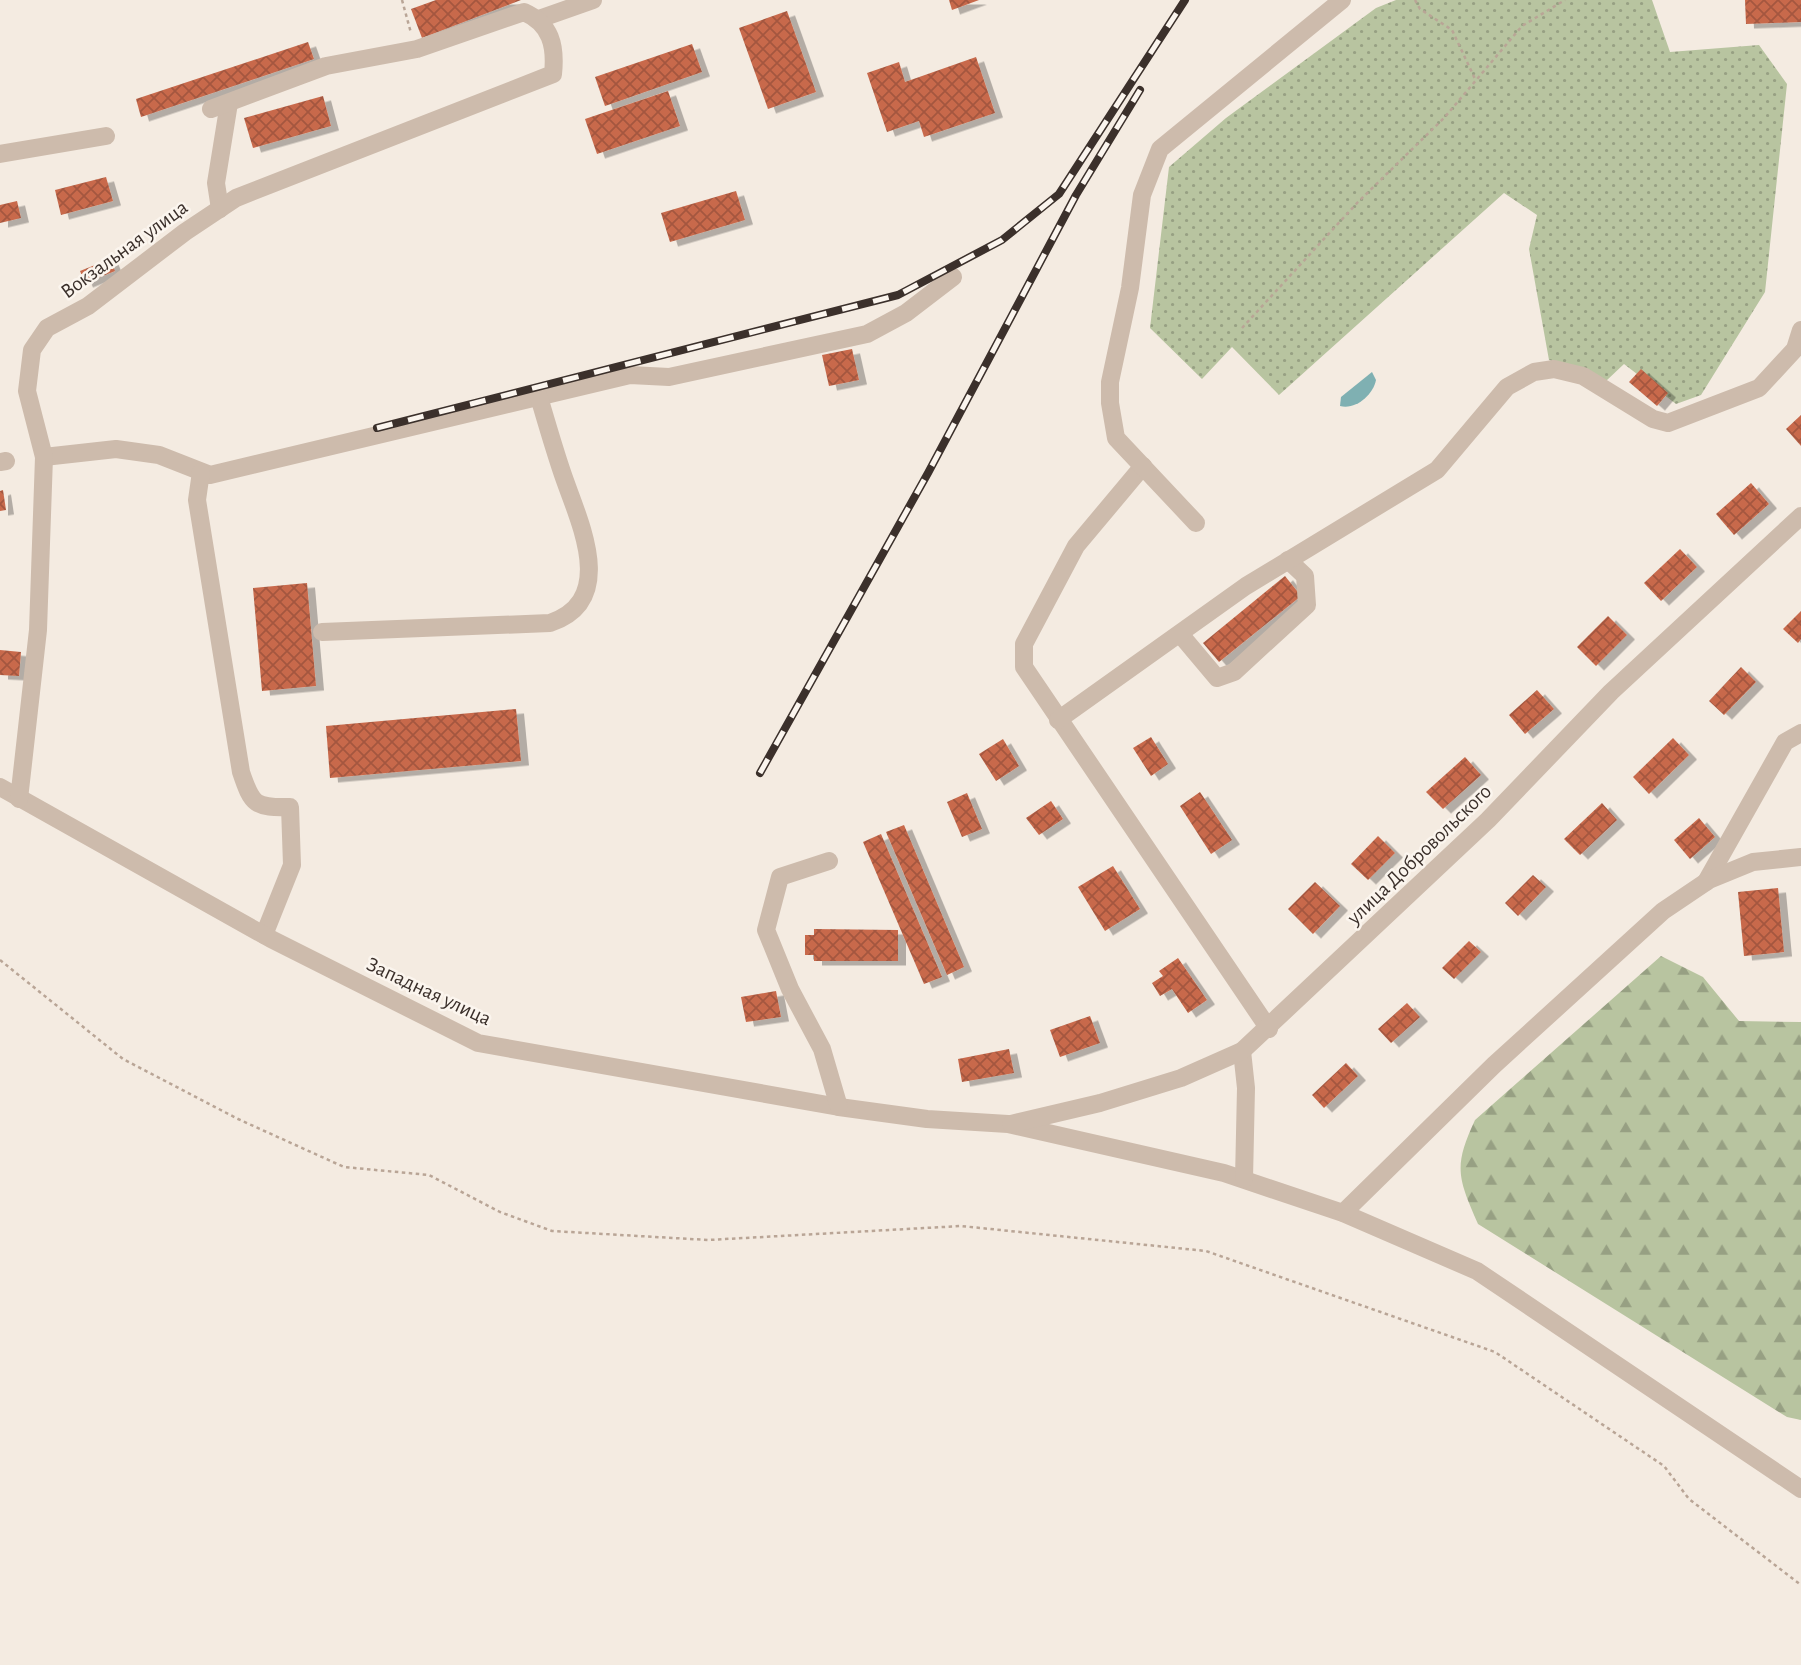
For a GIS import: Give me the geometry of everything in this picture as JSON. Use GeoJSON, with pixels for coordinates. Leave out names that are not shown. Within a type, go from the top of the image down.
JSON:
{"type":"FeatureCollection","features":[{"type":"Feature","properties":{"kind":"street"},"geometry":{"type":"LineString","coordinates":[[211,110],[326,65],[417,50],[524,12],[539,19],[593,0]]}},
{"type":"Feature","properties":{"kind":"street"},"geometry":{"type":"LineString","coordinates":[[1196,523],[1116,438],[1110,403],[1110,382],[1130,288],[1142,195],[1160,149],[1342,0]]}},
{"type":"Feature","properties":{"kind":"street","name":"Вокзальная улица"},"geometry":{"type":"LineString","coordinates":[[19,799],[38,631],[44,457],[27,391],[32,350],[47,328],[88,306],[236,198],[553,74],[551,37],[539,19]]}},
{"type":"Feature","properties":{"kind":"street"},"geometry":{"type":"LineString","coordinates":[[220,209],[216,183],[229,103]]}},
{"type":"Feature","properties":{"kind":"street"},"geometry":{"type":"LineString","coordinates":[[0,154],[106,136]]}},
{"type":"Feature","properties":{"kind":"street"},"geometry":{"type":"LineString","coordinates":[[44,457],[116,449],[159,455],[210,475],[630,375],[668,377],[867,334],[906,313],[953,277]]}},
{"type":"Feature","properties":{"kind":"street"},"geometry":{"type":"LineString","coordinates":[[1058,720],[1288,560],[1437,470],[1507,387],[1534,372],[1554,369],[1583,376],[1653,419],[1668,423],[1759,388],[1795,349],[1801,330]]}},
{"type":"Feature","properties":{"kind":"street"},"geometry":{"type":"LineString","coordinates":[[322,632],[550,623],[565,618],[580,600],[590,571],[584,532],[561,470],[539,397]]}},
{"type":"Feature","properties":{"kind":"street"},"geometry":{"type":"LineString","coordinates":[[1143,466],[1076,546],[1024,644],[1024,667],[1269,1028]]}},
{"type":"Feature","properties":{"kind":"street"},"geometry":{"type":"LineString","coordinates":[[201,472],[197,500],[241,772],[249,797],[263,808],[290,807],[292,864],[264,935]]}},
{"type":"Feature","properties":{"kind":"street","name":"улица Добровольского"},"geometry":{"type":"LineString","coordinates":[[1008,1124],[1100,1103],[1181,1078],[1242,1051],[1488,820],[1611,692],[1801,516]]}},
{"type":"Feature","properties":{"kind":"street"},"geometry":{"type":"LineString","coordinates":[[1180,634],[1217,678],[1234,672],[1307,605],[1305,576],[1288,560]]}},
{"type":"Feature","properties":{"kind":"street"},"geometry":{"type":"LineString","coordinates":[[1706,882],[1785,742],[1801,733]]}},
{"type":"Feature","properties":{"kind":"street","name":"Западная улица"},"geometry":{"type":"LineString","coordinates":[[0,788],[264,935],[478,1043],[839,1107],[927,1119],[1008,1124]]}},
{"type":"Feature","properties":{"kind":"street"},"geometry":{"type":"LineString","coordinates":[[1343,1213],[1578,986],[1662,911],[1706,882],[1753,862],[1801,857]]}},
{"type":"Feature","properties":{"kind":"street"},"geometry":{"type":"LineString","coordinates":[[828,861],[780,877],[766,930],[790,989],[822,1049],[839,1107]]}},
{"type":"Feature","properties":{"kind":"street"},"geometry":{"type":"LineString","coordinates":[[1242,1051],[1246,1088],[1244,1179]]}},
{"type":"Feature","properties":{"kind":"street"},"geometry":{"type":"LineString","coordinates":[[1008,1124],[1244,1179],[1343,1213],[1477,1272],[1801,1489]]}},
{"type":"Feature","properties":{"kind":"path"},"geometry":{"type":"LineString","coordinates":[[402,0],[417,50]]}},
{"type":"Feature","properties":{"kind":"path"},"geometry":{"type":"LineString","coordinates":[[1415,0],[1420,9],[1452,30],[1476,80]]}},
{"type":"Feature","properties":{"kind":"path"},"geometry":{"type":"LineString","coordinates":[[1242,328],[1358,202],[1444,118],[1522,26],[1565,0]]}},
{"type":"Feature","properties":{"kind":"path"},"geometry":{"type":"LineString","coordinates":[[0,960],[123,1059],[238,1119],[344,1167],[429,1175],[500,1212],[552,1231],[708,1240],[961,1226],[1206,1251],[1495,1352],[1664,1466],[1689,1499],[1801,1585]]}},
{"type":"Feature","properties":{"kind":"green space"},"geometry":{"type":"Polygon","coordinates":[[[1396,0],[1652,0],[1670,52],[1759,45],[1787,84],[1765,292],[1701,395],[1676,404],[1624,364],[1606,381],[1549,360],[1529,249],[1537,215],[1504,193],[1279,395],[1232,347],[1202,379],[1150,328],[1169,167],[1226,118],[1376,8],[1396,0]]]}},
{"type":"Feature","properties":{"kind":"green space"},"geometry":{"type":"Polygon","coordinates":[[[1661,956],[1703,977],[1739,1021],[1801,1022],[1801,1420],[1787,1417],[1478,1224],[1462,1183],[1463,1150],[1475,1120],[1661,956]]]}},
{"type":"Feature","properties":{"kind":"water"},"geometry":{"type":"Polygon","coordinates":[[[1372,372],[1376,380],[1368,396],[1352,406],[1340,406],[1341,397],[1372,372]]]}},
{"type":"Feature","properties":{"kind":"building"},"geometry":{"type":"Polygon","coordinates":[[[436,0],[521,0],[422,38],[411,9],[436,0]]]}},
{"type":"Feature","properties":{"kind":"building"},"geometry":{"type":"Polygon","coordinates":[[[949,0],[979,0],[952,10],[949,0]]]}},
{"type":"Feature","properties":{"kind":"building"},"geometry":{"type":"Polygon","coordinates":[[[1745,0],[1801,0],[1801,22],[1746,24],[1745,0]]]}},
{"type":"Feature","properties":{"kind":"building"},"geometry":{"type":"Polygon","coordinates":[[[787,11],[816,92],[768,109],[739,28],[787,11]]]}},
{"type":"Feature","properties":{"kind":"building"},"geometry":{"type":"Polygon","coordinates":[[[308,42],[314,59],[141,117],[136,99],[308,42]]]}},
{"type":"Feature","properties":{"kind":"building"},"geometry":{"type":"Polygon","coordinates":[[[692,44],[702,72],[605,106],[595,77],[692,44]]]}},
{"type":"Feature","properties":{"kind":"building"},"geometry":{"type":"Polygon","coordinates":[[[976,57],[995,113],[924,137],[919,121],[887,132],[867,73],[899,62],[905,82],[976,57]]]}},
{"type":"Feature","properties":{"kind":"building"},"geometry":{"type":"Polygon","coordinates":[[[668,91],[680,126],[597,154],[585,119],[668,91]]]}},
{"type":"Feature","properties":{"kind":"building"},"geometry":{"type":"Polygon","coordinates":[[[323,96],[331,126],[253,148],[244,118],[323,96]]]}},
{"type":"Feature","properties":{"kind":"building"},"geometry":{"type":"Polygon","coordinates":[[[106,177],[113,201],[61,215],[55,190],[106,177]]]}},
{"type":"Feature","properties":{"kind":"building"},"geometry":{"type":"Polygon","coordinates":[[[736,191],[745,220],[670,242],[661,213],[736,191]]]}},
{"type":"Feature","properties":{"kind":"building"},"geometry":{"type":"Polygon","coordinates":[[[17,201],[21,218],[0,223],[0,205],[17,201]]]}},
{"type":"Feature","properties":{"kind":"building"},"geometry":{"type":"Polygon","coordinates":[[[110,259],[115,271],[85,283],[80,271],[110,259]]]}},
{"type":"Feature","properties":{"kind":"building"},"geometry":{"type":"Polygon","coordinates":[[[852,349],[859,380],[829,386],[822,355],[852,349]]]}},
{"type":"Feature","properties":{"kind":"building"},"geometry":{"type":"Polygon","coordinates":[[[1641,369],[1668,393],[1657,406],[1629,382],[1641,369]]]}},
{"type":"Feature","properties":{"kind":"building"},"geometry":{"type":"Polygon","coordinates":[[[1801,415],[1801,446],[1786,429],[1801,415]]]}},
{"type":"Feature","properties":{"kind":"building"},"geometry":{"type":"Polygon","coordinates":[[[1751,483],[1769,504],[1734,535],[1716,514],[1751,483]]]}},
{"type":"Feature","properties":{"kind":"building"},"geometry":{"type":"Polygon","coordinates":[[[3,490],[6,510],[0,511],[0,491],[3,490]]]}},
{"type":"Feature","properties":{"kind":"building"},"geometry":{"type":"Polygon","coordinates":[[[1680,549],[1697,567],[1661,601],[1644,583],[1680,549]]]}},
{"type":"Feature","properties":{"kind":"building"},"geometry":{"type":"Polygon","coordinates":[[[1285,576],[1301,596],[1219,662],[1203,643],[1285,576]]]}},
{"type":"Feature","properties":{"kind":"building"},"geometry":{"type":"Polygon","coordinates":[[[307,583],[316,686],[262,691],[253,588],[307,583]]]}},
{"type":"Feature","properties":{"kind":"building"},"geometry":{"type":"Polygon","coordinates":[[[1801,611],[1801,639],[1798,643],[1783,629],[1801,611]]]}},
{"type":"Feature","properties":{"kind":"building"},"geometry":{"type":"Polygon","coordinates":[[[1608,616],[1627,635],[1596,666],[1577,647],[1608,616]]]}},
{"type":"Feature","properties":{"kind":"building"},"geometry":{"type":"Polygon","coordinates":[[[0,650],[21,652],[19,676],[0,675],[0,650]]]}},
{"type":"Feature","properties":{"kind":"building"},"geometry":{"type":"Polygon","coordinates":[[[1741,667],[1756,682],[1724,715],[1709,701],[1741,667]]]}},
{"type":"Feature","properties":{"kind":"building"},"geometry":{"type":"Polygon","coordinates":[[[1537,690],[1554,709],[1525,734],[1509,715],[1537,690]]]}},
{"type":"Feature","properties":{"kind":"building"},"geometry":{"type":"Polygon","coordinates":[[[516,709],[521,761],[330,778],[326,726],[516,709]]]}},
{"type":"Feature","properties":{"kind":"building"},"geometry":{"type":"Polygon","coordinates":[[[1151,737],[1168,764],[1151,776],[1133,748],[1151,737]]]}},
{"type":"Feature","properties":{"kind":"building"},"geometry":{"type":"Polygon","coordinates":[[[1673,738],[1689,755],[1649,794],[1633,777],[1673,738]]]}},
{"type":"Feature","properties":{"kind":"building"},"geometry":{"type":"Polygon","coordinates":[[[1003,739],[1019,766],[996,781],[979,754],[1003,739]]]}},
{"type":"Feature","properties":{"kind":"building"},"geometry":{"type":"Polygon","coordinates":[[[1465,757],[1481,775],[1443,809],[1426,792],[1465,757]]]}},
{"type":"Feature","properties":{"kind":"building"},"geometry":{"type":"Polygon","coordinates":[[[1200,792],[1232,840],[1211,854],[1180,806],[1200,792]]]}},
{"type":"Feature","properties":{"kind":"building"},"geometry":{"type":"Polygon","coordinates":[[[967,793],[982,829],[962,837],[947,802],[967,793]]]}},
{"type":"Feature","properties":{"kind":"building"},"geometry":{"type":"Polygon","coordinates":[[[1051,801],[1063,819],[1039,835],[1026,818],[1051,801]]]}},
{"type":"Feature","properties":{"kind":"building"},"geometry":{"type":"Polygon","coordinates":[[[1602,803],[1617,820],[1580,855],[1564,839],[1602,803]]]}},
{"type":"Feature","properties":{"kind":"building"},"geometry":{"type":"Polygon","coordinates":[[[1699,818],[1715,837],[1690,859],[1674,840],[1699,818]]]}},
{"type":"Feature","properties":{"kind":"building"},"geometry":{"type":"Polygon","coordinates":[[[904,825],[964,967],[947,975],[886,832],[904,825]]]}},
{"type":"Feature","properties":{"kind":"building"},"geometry":{"type":"Polygon","coordinates":[[[881,834],[942,977],[924,984],[863,842],[881,834]]]}},
{"type":"Feature","properties":{"kind":"building"},"geometry":{"type":"Polygon","coordinates":[[[1378,836],[1395,853],[1368,880],[1351,864],[1378,836]]]}},
{"type":"Feature","properties":{"kind":"building"},"geometry":{"type":"Polygon","coordinates":[[[1113,866],[1140,909],[1105,931],[1078,887],[1113,866]]]}},
{"type":"Feature","properties":{"kind":"building"},"geometry":{"type":"Polygon","coordinates":[[[1533,875],[1546,887],[1518,916],[1505,903],[1533,875]]]}},
{"type":"Feature","properties":{"kind":"building"},"geometry":{"type":"Polygon","coordinates":[[[1315,882],[1340,906],[1313,934],[1288,909],[1315,882]]]}},
{"type":"Feature","properties":{"kind":"building"},"geometry":{"type":"Polygon","coordinates":[[[1778,888],[1784,952],[1744,956],[1738,892],[1778,888]]]}},
{"type":"Feature","properties":{"kind":"building"},"geometry":{"type":"Polygon","coordinates":[[[814,929],[898,930],[898,961],[814,961],[814,955],[805,955],[805,935],[814,935],[814,929]]]}},
{"type":"Feature","properties":{"kind":"building"},"geometry":{"type":"Polygon","coordinates":[[[1469,941],[1481,952],[1454,979],[1442,968],[1469,941]]]}},
{"type":"Feature","properties":{"kind":"building"},"geometry":{"type":"Polygon","coordinates":[[[1178,958],[1207,1000],[1188,1013],[1172,989],[1160,996],[1152,983],[1163,976],[1159,971],[1178,958]]]}},
{"type":"Feature","properties":{"kind":"building"},"geometry":{"type":"Polygon","coordinates":[[[776,991],[781,1017],[746,1022],[741,997],[776,991]]]}},
{"type":"Feature","properties":{"kind":"building"},"geometry":{"type":"Polygon","coordinates":[[[1407,1003],[1420,1017],[1391,1043],[1378,1029],[1407,1003]]]}},
{"type":"Feature","properties":{"kind":"building"},"geometry":{"type":"Polygon","coordinates":[[[1090,1016],[1100,1043],[1060,1057],[1050,1030],[1090,1016]]]}},
{"type":"Feature","properties":{"kind":"building"},"geometry":{"type":"Polygon","coordinates":[[[1009,1049],[1014,1073],[962,1082],[958,1059],[1009,1049]]]}},
{"type":"Feature","properties":{"kind":"building"},"geometry":{"type":"Polygon","coordinates":[[[1346,1063],[1358,1076],[1324,1108],[1312,1095],[1346,1063]]]}},
{"type":"Feature","properties":{"kind":"railway"},"geometry":{"type":"LineString","coordinates":[[377,428],[898,295],[1002,240],[1059,194],[1185,0]]}},
{"type":"Feature","properties":{"kind":"railway"},"geometry":{"type":"LineString","coordinates":[[760,773],[928,473],[1076,195],[1140,90]]}}]}
